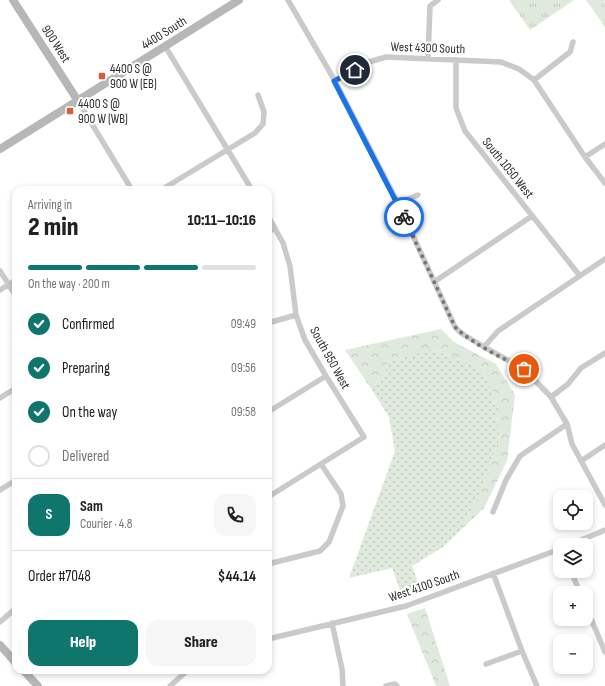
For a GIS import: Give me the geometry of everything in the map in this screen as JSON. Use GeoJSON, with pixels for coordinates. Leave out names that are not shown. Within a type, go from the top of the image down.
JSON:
{"type":"FeatureCollection","features":[{"type":"Feature","properties":{"kind":"street","name":"900 West"},"geometry":{"type":"LineString","coordinates":[[13,0],[78,101]]}},
{"type":"Feature","properties":{"kind":"street","name":"4400 South"},"geometry":{"type":"LineString","coordinates":[[0,149],[239,0]]}},
{"type":"Feature","properties":{"kind":"street"},"geometry":{"type":"LineString","coordinates":[[288,0],[334,81],[398,203],[455,327],[461,333],[524,369],[551,397],[567,424],[572,444],[605,505]]}},
{"type":"Feature","properties":{"kind":"street"},"geometry":{"type":"LineString","coordinates":[[428,59],[430,6],[438,0]]}},
{"type":"Feature","properties":{"kind":"street"},"geometry":{"type":"LineString","coordinates":[[573,42],[570,52],[534,80],[585,157],[605,183]]}},
{"type":"Feature","properties":{"kind":"street"},"geometry":{"type":"LineString","coordinates":[[165,46],[250,186]]}},
{"type":"Feature","properties":{"kind":"street","name":"West 4300 South"},"geometry":{"type":"LineString","coordinates":[[334,81],[368,62],[386,57],[501,62],[520,69],[534,80]]}},
{"type":"Feature","properties":{"kind":"street","name":"South 1050 West"},"geometry":{"type":"LineString","coordinates":[[456,60],[456,108],[465,132],[580,276]]}},
{"type":"Feature","properties":{"kind":"street"},"geometry":{"type":"LineString","coordinates":[[168,186],[255,133],[263,124],[264,112],[258,95]]}},
{"type":"Feature","properties":{"kind":"street"},"geometry":{"type":"LineString","coordinates":[[78,101],[130,186]]}},
{"type":"Feature","properties":{"kind":"street"},"geometry":{"type":"LineString","coordinates":[[585,157],[605,144]]}},
{"type":"Feature","properties":{"kind":"street"},"geometry":{"type":"LineString","coordinates":[[398,203],[418,195]]}},
{"type":"Feature","properties":{"kind":"street"},"geometry":{"type":"LineString","coordinates":[[434,282],[532,216]]}},
{"type":"Feature","properties":{"kind":"street","name":"South 950 West"},"geometry":{"type":"LineString","coordinates":[[272,223],[282,243],[290,266],[296,315],[305,340],[364,437],[321,464]]}},
{"type":"Feature","properties":{"kind":"street"},"geometry":{"type":"LineString","coordinates":[[484,347],[498,331],[605,259]]}},
{"type":"Feature","properties":{"kind":"street"},"geometry":{"type":"LineString","coordinates":[[0,271],[12,290]]}},
{"type":"Feature","properties":{"kind":"street"},"geometry":{"type":"LineString","coordinates":[[0,290],[12,282]]}},
{"type":"Feature","properties":{"kind":"street"},"geometry":{"type":"LineString","coordinates":[[272,322],[296,315]]}},
{"type":"Feature","properties":{"kind":"street"},"geometry":{"type":"LineString","coordinates":[[551,397],[568,384],[581,368],[605,353]]}},
{"type":"Feature","properties":{"kind":"street"},"geometry":{"type":"LineString","coordinates":[[272,410],[326,376]]}},
{"type":"Feature","properties":{"kind":"street"},"geometry":{"type":"LineString","coordinates":[[0,398],[12,390]]}},
{"type":"Feature","properties":{"kind":"street"},"geometry":{"type":"LineString","coordinates":[[493,512],[506,480],[520,456],[567,424]]}},
{"type":"Feature","properties":{"kind":"street"},"geometry":{"type":"LineString","coordinates":[[581,461],[605,445]]}},
{"type":"Feature","properties":{"kind":"street"},"geometry":{"type":"LineString","coordinates":[[272,495],[321,464],[341,494],[343,506],[329,542],[320,551],[272,563]]}},
{"type":"Feature","properties":{"kind":"street"},"geometry":{"type":"LineString","coordinates":[[0,490],[12,482]]}},
{"type":"Feature","properties":{"kind":"street"},"geometry":{"type":"LineString","coordinates":[[586,538],[605,530]]}},
{"type":"Feature","properties":{"kind":"street","name":"West 4100 South"},"geometry":{"type":"LineString","coordinates":[[272,638],[406,606],[553,551]]}},
{"type":"Feature","properties":{"kind":"street"},"geometry":{"type":"LineString","coordinates":[[494,573],[522,651],[537,686]]}},
{"type":"Feature","properties":{"kind":"street"},"geometry":{"type":"LineString","coordinates":[[0,622],[12,612]]}},
{"type":"Feature","properties":{"kind":"street"},"geometry":{"type":"LineString","coordinates":[[332,623],[342,668],[344,686]]}},
{"type":"Feature","properties":{"kind":"street"},"geometry":{"type":"LineString","coordinates":[[593,623],[605,652]]}},
{"type":"Feature","properties":{"kind":"street"},"geometry":{"type":"LineString","coordinates":[[0,645],[12,658]]}},
{"type":"Feature","properties":{"kind":"street"},"geometry":{"type":"LineString","coordinates":[[486,664],[522,651]]}},
{"type":"Feature","properties":{"kind":"street"},"geometry":{"type":"LineString","coordinates":[[27,674],[38,686]]}},
{"type":"Feature","properties":{"kind":"street"},"geometry":{"type":"LineString","coordinates":[[170,686],[184,674]]}},
{"type":"Feature","properties":{"kind":"street"},"geometry":{"type":"LineString","coordinates":[[386,686],[395,684],[397,686]]}},
{"type":"Feature","properties":{"kind":"green space"},"geometry":{"type":"Polygon","coordinates":[[[509,0],[574,0],[530,30],[509,0]]]}},
{"type":"Feature","properties":{"kind":"green space"},"geometry":{"type":"Polygon","coordinates":[[[586,0],[605,0],[605,27],[586,0]]]}},
{"type":"Feature","properties":{"kind":"green space"},"geometry":{"type":"Polygon","coordinates":[[[441,329],[454,342],[496,364],[515,395],[507,461],[484,508],[462,529],[482,489],[500,437],[493,392],[481,368],[432,349],[388,361],[383,380],[370,387],[345,350],[441,329]]]}},
{"type":"Feature","properties":{"kind":"green space"},"geometry":{"type":"Polygon","coordinates":[[[432,349],[481,368],[493,392],[500,437],[482,489],[462,529],[443,547],[412,566],[421,590],[403,598],[392,568],[349,578],[395,451],[389,417],[370,387],[383,380],[388,361],[432,349]]]}},
{"type":"Feature","properties":{"kind":"green space"},"geometry":{"type":"Polygon","coordinates":[[[425,608],[450,686],[436,686],[407,614],[425,608]]]}},
{"type":"Feature","properties":{"kind":"way so far"},"geometry":{"type":"LineString","coordinates":[[404,217],[455,327],[461,333],[484,347],[524,369]]}},
{"type":"Feature","properties":{"kind":"place","name":"4400 S @ 900 W (EB)"},"geometry":{"type":"Point","coordinates":[102,76]}},
{"type":"Feature","properties":{"kind":"place","name":"4400 S @ 900 W (WB)"},"geometry":{"type":"Point","coordinates":[70,111]}},
{"type":"Feature","properties":{"kind":"route"},"geometry":{"type":"LineString","coordinates":[[355,70],[334,81],[404,217]]}}]}
